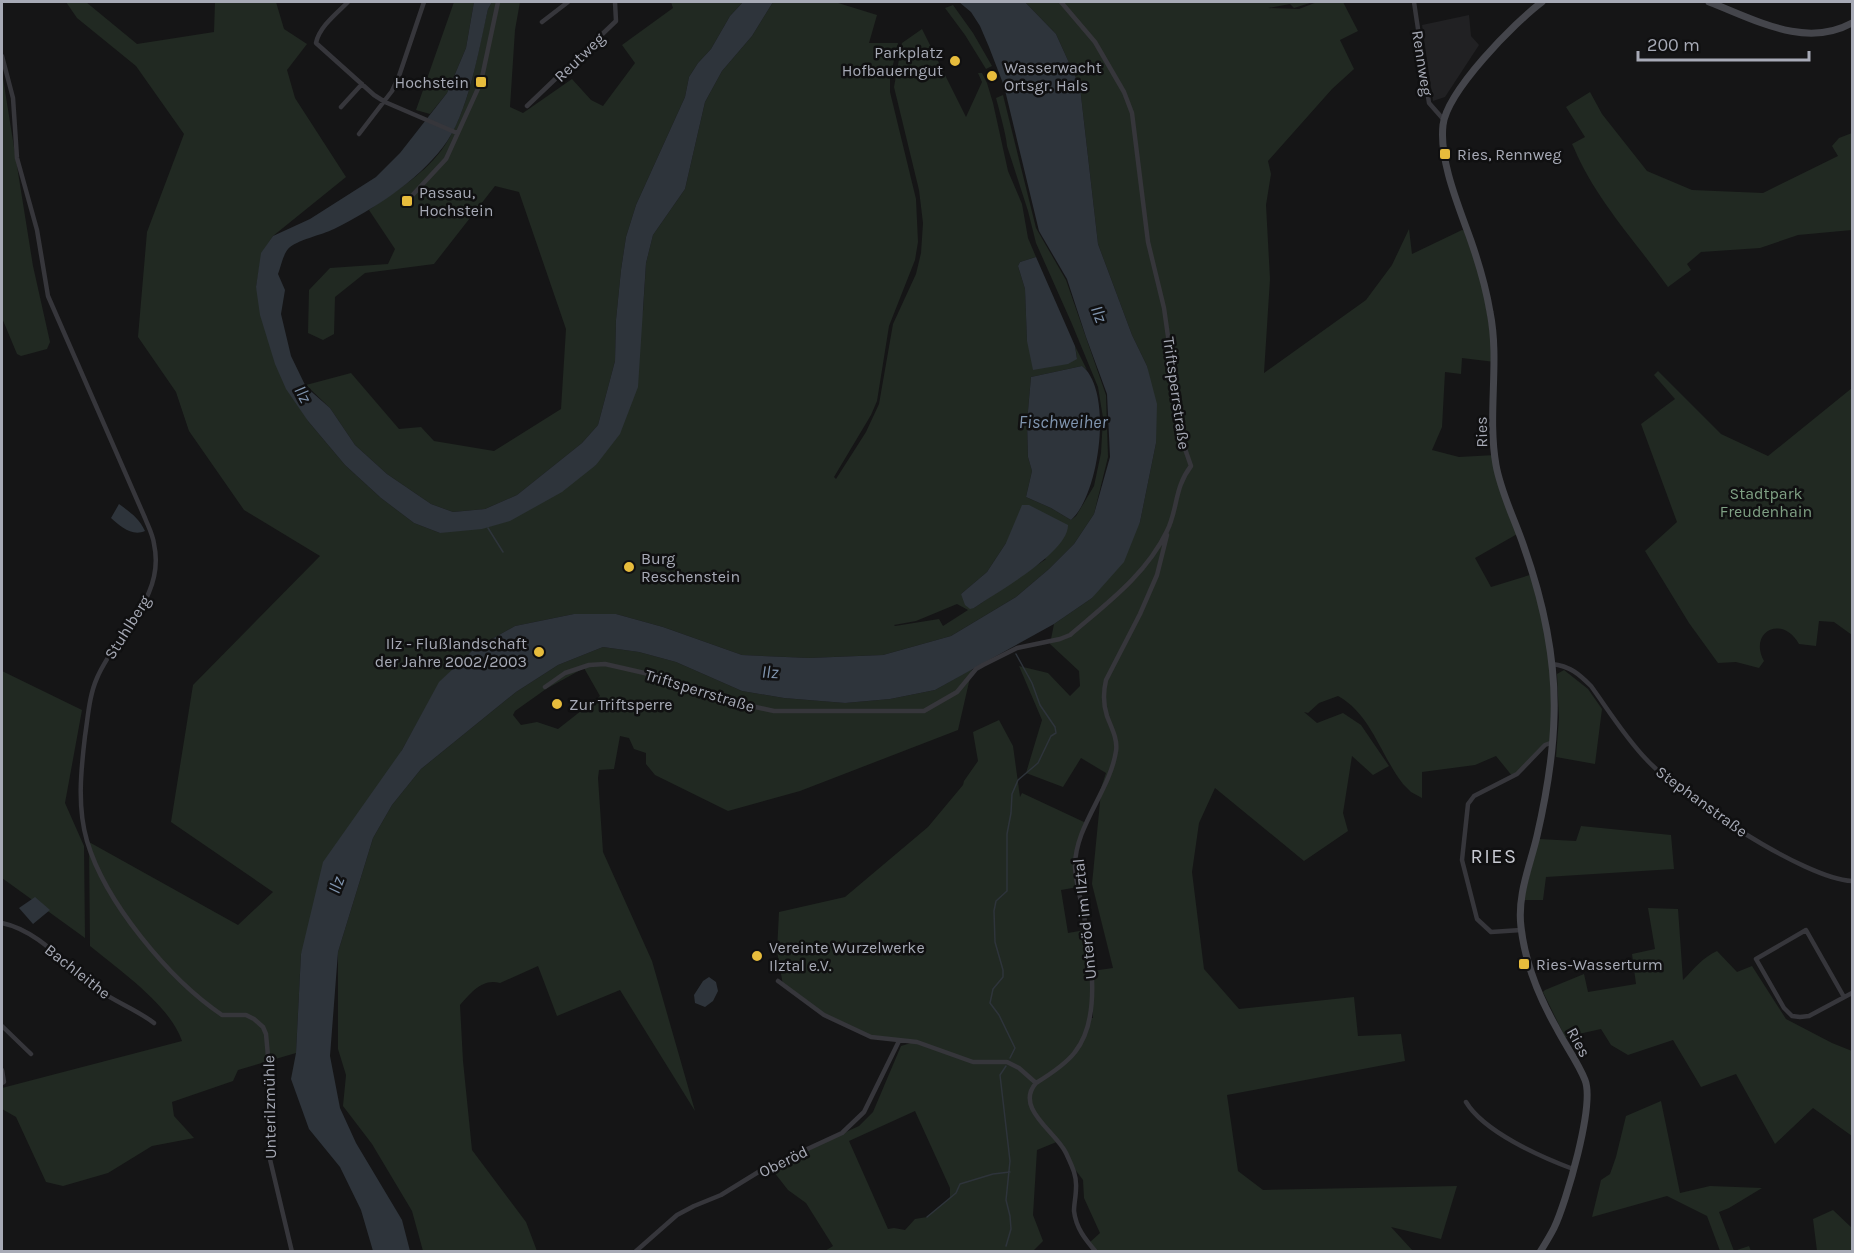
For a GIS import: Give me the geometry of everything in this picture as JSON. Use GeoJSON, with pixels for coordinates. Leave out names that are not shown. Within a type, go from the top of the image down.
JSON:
{"type":"FeatureCollection","features":[{"type":"Feature","properties":{"kind":"street"},"geometry":{"type":"LineString","coordinates":[[348,2],[324,27],[316,43],[385,102],[455,132]]}},
{"type":"Feature","properties":{"kind":"street"},"geometry":{"type":"LineString","coordinates":[[359,134],[385,102],[399,76],[424,2]]}},
{"type":"Feature","properties":{"kind":"street"},"geometry":{"type":"LineString","coordinates":[[407,201],[446,159],[455,132],[484,72],[498,2]]}},
{"type":"Feature","properties":{"kind":"street"},"geometry":{"type":"LineString","coordinates":[[542,22],[568,2]]}},
{"type":"Feature","properties":{"kind":"street","name":"Reutweg"},"geometry":{"type":"LineString","coordinates":[[527,106],[616,21],[615,2]]}},
{"type":"Feature","properties":{"kind":"street","name":"Triftsperrstraße"},"geometry":{"type":"LineString","coordinates":[[545,687],[565,673],[589,665],[605,664],[662,677],[693,691],[774,711],[924,711],[957,692],[976,669],[983,665],[1017,648],[1070,635],[1134,580],[1168,529],[1178,488],[1191,466],[1183,443],[1164,308],[1148,242],[1132,113],[1124,92],[1095,42],[1061,2]]}},
{"type":"Feature","properties":{"kind":"street","name":"Rennweg"},"geometry":{"type":"LineString","coordinates":[[1414,2],[1429,102],[1444,120]]}},
{"type":"Feature","properties":{"kind":"street"},"geometry":{"type":"LineString","coordinates":[[1444,120],[1466,78],[1542,2]]}},
{"type":"Feature","properties":{"kind":"street"},"geometry":{"type":"LineString","coordinates":[[1709,2],[1791,32],[1834,32],[1852,23]]}},
{"type":"Feature","properties":{"kind":"street","name":"Stuhlberg"},"geometry":{"type":"LineString","coordinates":[[2,56],[13,98],[17,158],[37,230],[48,296],[154,543],[156,571],[147,599],[113,650],[92,690],[82,764],[81,811],[87,840],[98,871],[118,906],[167,967],[222,1015],[246,1015],[259,1023],[265,1032]]}},
{"type":"Feature","properties":{"kind":"street"},"geometry":{"type":"LineString","coordinates":[[341,107],[362,84]]}},
{"type":"Feature","properties":{"kind":"street","name":"Ries"},"geometry":{"type":"LineString","coordinates":[[1444,120],[1443,141],[1448,169],[1480,270],[1492,325],[1495,369],[1493,439],[1497,469],[1526,551],[1544,612],[1552,664],[1553,742],[1536,838],[1522,892],[1521,930],[1530,967],[1545,1006],[1587,1086],[1587,1108],[1573,1169],[1555,1226],[1540,1251]]}},
{"type":"Feature","properties":{"kind":"street","name":"Unteröd im Ilztal"},"geometry":{"type":"LineString","coordinates":[[1036,1083],[1075,1052],[1090,1018],[1090,975],[1086,932],[1075,867],[1076,855],[1079,841],[1113,765],[1117,748],[1104,704],[1103,692],[1106,680],[1157,575],[1168,529]]}},
{"type":"Feature","properties":{"kind":"street","name":"Stephanstraße"},"geometry":{"type":"LineString","coordinates":[[1552,664],[1572,669],[1591,686],[1647,760],[1694,800],[1736,828],[1789,858],[1831,877],[1852,881]]}},
{"type":"Feature","properties":{"kind":"street"},"geometry":{"type":"LineString","coordinates":[[1521,930],[1491,932],[1477,919],[1462,860],[1468,804],[1474,796],[1517,774],[1545,745],[1553,742]]}},
{"type":"Feature","properties":{"kind":"street","name":"Bachleithe"},"geometry":{"type":"LineString","coordinates":[[2,923],[19,928],[36,938],[99,990],[141,1012],[154,1023]]}},
{"type":"Feature","properties":{"kind":"street"},"geometry":{"type":"LineString","coordinates":[[1844,997],[1806,930],[1756,959],[1784,1008],[1792,1016],[1809,1016],[1852,993]]}},
{"type":"Feature","properties":{"kind":"street"},"geometry":{"type":"LineString","coordinates":[[778,981],[824,1015],[871,1037],[917,1042],[973,1062],[1007,1062],[1019,1068],[1036,1083],[1031,1091],[1030,1104],[1035,1115],[1059,1141],[1071,1164],[1076,1181],[1074,1210],[1076,1219],[1082,1236],[1096,1251]]}},
{"type":"Feature","properties":{"kind":"street"},"geometry":{"type":"LineString","coordinates":[[2,1026],[31,1054]]}},
{"type":"Feature","properties":{"kind":"street","name":"Unterilzmühle"},"geometry":{"type":"LineString","coordinates":[[265,1032],[269,1067],[268,1151],[292,1251]]}},
{"type":"Feature","properties":{"kind":"street","name":"Oberöd"},"geometry":{"type":"LineString","coordinates":[[635,1251],[677,1215],[721,1195],[760,1171],[842,1133],[864,1112],[899,1041]]}},
{"type":"Feature","properties":{"kind":"street"},"geometry":{"type":"LineString","coordinates":[[2,1070],[4,1082],[2,1083]]}},
{"type":"Feature","properties":{"kind":"street"},"geometry":{"type":"LineString","coordinates":[[1466,1102],[1472,1112],[1486,1124],[1546,1159],[1573,1169]]}},
{"type":"Feature","properties":{"kind":"shaded area"},"geometry":{"type":"Polygon","coordinates":[[[1469,15],[1471,36],[1479,45],[1445,97],[1433,101],[1422,25],[1469,15]]]}},
{"type":"Feature","properties":{"kind":"green space"},"geometry":{"type":"Polygon","coordinates":[[[66,2],[86,2],[137,44],[214,32],[215,2],[276,2],[284,29],[307,44],[287,70],[295,98],[346,177],[273,236],[262,253],[256,287],[308,421],[345,465],[381,498],[414,523],[440,533],[596,465],[643,311],[646,263],[653,235],[685,189],[705,102],[722,71],[752,36],[773,2],[835,2],[877,15],[869,43],[898,43],[890,78],[890,92],[916,199],[918,242],[915,260],[889,326],[877,401],[834,477],[836,479],[866,432],[879,404],[893,324],[916,274],[921,253],[923,223],[919,190],[894,87],[902,43],[922,29],[966,117],[982,82],[978,73],[982,73],[987,83],[1008,171],[1022,204],[1028,238],[1036,257],[1020,262],[1018,266],[1025,289],[1027,341],[1077,358],[1075,346],[1087,370],[1082,366],[1031,377],[1027,422],[1028,457],[1032,471],[1026,497],[1071,520],[1076,516],[1094,486],[1101,453],[1103,418],[1098,387],[1036,243],[1007,146],[996,98],[1003,95],[1036,228],[1066,280],[1106,395],[1108,457],[1094,514],[1074,544],[1016,597],[951,636],[883,655],[809,658],[742,655],[663,627],[616,614],[574,614],[515,626],[474,649],[440,682],[402,750],[301,954],[296,1053],[238,1070],[233,1081],[172,1102],[174,1116],[194,1138],[152,1146],[108,1173],[63,1186],[46,1182],[16,1117],[2,1109],[2,1088],[182,1041],[167,1014],[155,1001],[90,946],[89,842],[238,925],[273,892],[171,822],[193,685],[320,556],[244,510],[189,431],[176,392],[138,337],[147,232],[184,134],[136,66],[77,18],[66,2]],[[1006,543],[987,572],[961,594],[974,608],[1046,559],[1006,543]],[[957,604],[916,621],[894,625],[939,619],[943,626],[968,610],[957,604]]]}},
{"type":"Feature","properties":{"kind":"green space"},"geometry":{"type":"Polygon","coordinates":[[[454,2],[474,2],[466,48],[447,93],[430,114],[416,110],[454,2]]]}},
{"type":"Feature","properties":{"kind":"green space"},"geometry":{"type":"Polygon","coordinates":[[[492,2],[520,2],[515,30],[510,107],[523,113],[572,79],[591,100],[603,106],[635,63],[622,45],[673,8],[671,2],[743,2],[730,16],[711,49],[689,77],[685,97],[636,205],[626,237],[621,270],[615,361],[598,425],[582,443],[517,495],[485,509],[453,512],[431,504],[387,474],[355,445],[330,408],[306,385],[351,373],[399,429],[421,427],[434,441],[494,451],[561,409],[566,329],[519,192],[495,186],[434,264],[365,273],[335,297],[334,334],[323,340],[308,333],[309,290],[330,268],[388,264],[395,249],[369,210],[420,173],[438,155],[454,130],[467,96],[488,9],[492,2]]]}},
{"type":"Feature","properties":{"kind":"green space"},"geometry":{"type":"Polygon","coordinates":[[[1025,2],[1313,2],[1294,8],[1290,4],[1268,8],[1299,9],[1317,2],[1343,2],[1358,31],[1340,40],[1354,69],[1332,89],[1268,161],[1271,174],[1266,205],[1270,279],[1264,373],[1366,300],[1392,265],[1409,229],[1412,254],[1462,230],[1468,232],[1480,270],[1495,362],[1462,358],[1461,374],[1445,372],[1442,427],[1432,450],[1459,457],[1495,455],[1519,533],[1475,558],[1491,587],[1533,574],[1550,648],[1553,742],[1548,743],[1513,777],[1496,756],[1475,765],[1422,772],[1422,798],[1403,784],[1359,713],[1338,696],[1319,703],[1308,713],[1304,712],[1317,723],[1343,713],[1361,725],[1389,766],[1373,775],[1352,756],[1343,813],[1348,831],[1304,861],[1215,788],[1199,823],[1192,872],[1204,969],[1239,1009],[1354,997],[1358,1036],[1401,1034],[1405,1061],[1227,1095],[1238,1171],[1263,1190],[1457,1186],[1441,1239],[1391,1227],[1413,1251],[1096,1251],[1089,1243],[1100,1233],[1084,1198],[1083,1180],[1071,1164],[1059,1141],[1037,1150],[1033,1215],[1043,1241],[1033,1251],[825,1251],[833,1246],[806,1203],[788,1190],[770,1167],[859,1126],[873,1112],[901,1046],[914,1042],[871,1037],[824,1015],[783,985],[777,951],[779,912],[845,897],[928,827],[963,785],[978,761],[973,732],[999,720],[1013,746],[1020,797],[1022,793],[1084,822],[1076,855],[1078,887],[1061,890],[1068,933],[1085,930],[1090,975],[1091,1018],[1093,1018],[1092,971],[1113,968],[1092,884],[1100,791],[1106,773],[1081,758],[1063,787],[1026,773],[1042,720],[1019,666],[1048,673],[1070,696],[1080,686],[1079,671],[1050,644],[1054,624],[1092,598],[1140,522],[1156,443],[1147,366],[1132,335],[1098,244],[1080,87],[1056,34],[1025,2]],[[915,1111],[849,1141],[888,1229],[905,1230],[915,1219],[927,1217],[950,1198],[950,1188],[915,1111]]]}},
{"type":"Feature","properties":{"kind":"green space"},"geometry":{"type":"Polygon","coordinates":[[[953,5],[992,66],[986,69],[945,8],[953,5]]]}},
{"type":"Feature","properties":{"kind":"green space"},"geometry":{"type":"Polygon","coordinates":[[[2,72],[33,266],[50,342],[47,349],[21,356],[17,354],[2,318],[2,72]]]}},
{"type":"Feature","properties":{"kind":"green space"},"geometry":{"type":"Polygon","coordinates":[[[1590,92],[1602,114],[1647,171],[1692,190],[1763,193],[1838,156],[1832,146],[1839,138],[1852,133],[1852,230],[1798,235],[1760,248],[1701,252],[1687,264],[1691,270],[1668,287],[1605,203],[1572,144],[1585,137],[1566,107],[1590,92]]]}},
{"type":"Feature","properties":{"kind":"green space","name":"Stadtpark Freudenhain"},"geometry":{"type":"Polygon","coordinates":[[[1658,371],[1721,434],[1768,456],[1852,388],[1852,635],[1834,622],[1819,621],[1816,646],[1799,644],[1792,635],[1784,630],[1769,630],[1760,642],[1760,651],[1764,661],[1759,668],[1736,662],[1718,663],[1689,623],[1645,551],[1677,522],[1641,424],[1675,399],[1654,375],[1658,371]]]}},
{"type":"Feature","properties":{"kind":"green space"},"geometry":{"type":"Polygon","coordinates":[[[603,647],[639,652],[676,662],[742,691],[784,698],[845,703],[890,699],[935,690],[972,669],[958,730],[800,791],[728,811],[655,775],[646,764],[646,753],[634,749],[629,738],[620,736],[614,769],[599,770],[603,852],[652,961],[695,1111],[620,990],[557,1016],[538,966],[500,983],[482,985],[460,1005],[472,1150],[526,1222],[537,1251],[423,1251],[412,1211],[372,1144],[343,1106],[346,1075],[338,1049],[338,952],[373,838],[392,805],[421,769],[516,692],[558,665],[603,647]],[[584,668],[546,689],[515,711],[513,715],[521,725],[537,722],[558,729],[600,696],[584,668]]]}},
{"type":"Feature","properties":{"kind":"green space"},"geometry":{"type":"Polygon","coordinates":[[[1564,670],[1588,689],[1602,709],[1595,764],[1556,757],[1559,718],[1557,674],[1564,670]]]}},
{"type":"Feature","properties":{"kind":"green space"},"geometry":{"type":"Polygon","coordinates":[[[2,671],[82,710],[65,803],[84,846],[85,938],[2,878],[2,671]]]}},
{"type":"Feature","properties":{"kind":"green space"},"geometry":{"type":"Polygon","coordinates":[[[1581,826],[1671,835],[1674,869],[1546,877],[1543,900],[1525,900],[1539,839],[1576,841],[1581,826]]]}},
{"type":"Feature","properties":{"kind":"green space"},"geometry":{"type":"Polygon","coordinates":[[[1648,908],[1678,909],[1683,980],[1703,960],[1717,951],[1737,972],[1752,966],[1786,1019],[1852,1051],[1852,1136],[1813,1108],[1775,1144],[1736,1074],[1701,1087],[1673,1040],[1628,1055],[1611,1045],[1601,1029],[1565,1037],[1543,992],[1584,974],[1588,992],[1636,984],[1632,954],[1655,949],[1648,908]]]}},
{"type":"Feature","properties":{"kind":"green space"},"geometry":{"type":"Polygon","coordinates":[[[1661,1101],[1680,1193],[1710,1186],[1762,1188],[1719,1212],[1734,1251],[1720,1251],[1707,1216],[1667,1196],[1592,1217],[1601,1180],[1610,1174],[1616,1157],[1626,1116],[1661,1101]]]}},
{"type":"Feature","properties":{"kind":"green space"},"geometry":{"type":"Polygon","coordinates":[[[1833,1210],[1852,1228],[1852,1251],[1817,1251],[1813,1219],[1833,1210]]]}},
{"type":"Feature","properties":{"kind":"green space"},"geometry":{"type":"Polygon","coordinates":[[[1749,1246],[1751,1251],[1734,1251],[1749,1246]]]}},
{"type":"Feature","properties":{"kind":"water","name":"Ilz"},"geometry":{"type":"Polygon","coordinates":[[[474,2],[492,2],[488,9],[466,100],[452,134],[443,147],[420,172],[379,204],[334,229],[303,240],[288,249],[278,274],[285,290],[281,314],[291,356],[306,387],[330,408],[355,445],[387,474],[431,504],[453,512],[485,509],[517,495],[582,443],[598,425],[615,361],[621,270],[626,237],[636,205],[685,97],[689,77],[698,63],[711,49],[730,16],[743,2],[773,2],[752,36],[722,71],[705,102],[685,189],[653,235],[646,263],[638,387],[620,434],[596,465],[562,492],[510,521],[482,529],[440,533],[414,523],[381,498],[345,465],[308,421],[286,389],[275,364],[260,315],[256,287],[261,253],[273,236],[310,219],[376,177],[400,153],[447,93],[466,48],[474,2]]]}},
{"type":"Feature","properties":{"kind":"water","name":"Ilz"},"geometry":{"type":"Polygon","coordinates":[[[959,2],[1025,2],[1056,34],[1080,87],[1098,244],[1132,335],[1147,366],[1157,404],[1156,443],[1140,522],[1124,562],[1092,598],[1054,624],[935,690],[890,699],[845,703],[784,698],[742,691],[676,662],[639,652],[603,647],[558,665],[516,692],[421,769],[392,805],[373,838],[338,952],[330,1056],[340,1108],[356,1143],[402,1220],[410,1251],[373,1251],[361,1210],[340,1167],[309,1129],[291,1079],[296,1053],[301,954],[323,862],[402,750],[439,682],[474,649],[515,626],[574,614],[616,614],[663,627],[742,655],[809,658],[883,655],[951,636],[1016,597],[1074,544],[1094,514],[1110,457],[1107,394],[1067,279],[1039,231],[1004,86],[980,26],[971,12],[959,2]]]}},
{"type":"Feature","properties":{"kind":"water","name":"Fischweiher"},"geometry":{"type":"Polygon","coordinates":[[[1036,257],[1075,346],[1077,359],[1068,364],[1033,370],[1027,341],[1025,289],[1018,266],[1020,262],[1036,257]]]}},
{"type":"Feature","properties":{"kind":"water","name":"Fischweiher"},"geometry":{"type":"Polygon","coordinates":[[[1082,366],[1092,379],[1098,397],[1099,443],[1089,489],[1081,508],[1071,520],[1026,497],[1032,471],[1028,457],[1027,422],[1031,377],[1082,366]]]}},
{"type":"Feature","properties":{"kind":"water"},"geometry":{"type":"Polygon","coordinates":[[[119,504],[137,519],[145,531],[131,532],[111,518],[119,504]]]}},
{"type":"Feature","properties":{"kind":"water"},"geometry":{"type":"Polygon","coordinates":[[[1022,505],[1029,505],[1068,525],[1065,536],[1057,547],[1030,571],[970,609],[965,605],[961,594],[987,572],[1006,543],[1022,505]]]}},
{"type":"Feature","properties":{"kind":"water"},"geometry":{"type":"Polygon","coordinates":[[[35,897],[50,910],[33,924],[19,908],[35,897]]]}},
{"type":"Feature","properties":{"kind":"water"},"geometry":{"type":"Polygon","coordinates":[[[709,977],[716,982],[718,991],[713,1001],[705,1007],[695,1003],[694,995],[703,981],[709,977]]]}},
{"type":"Feature","properties":{"kind":"waterway"},"geometry":{"type":"LineString","coordinates":[[488,528],[503,552]]}},
{"type":"Feature","properties":{"kind":"waterway"},"geometry":{"type":"LineString","coordinates":[[1010,1058],[1015,1048],[999,1015],[990,1003],[993,989],[1003,977],[995,942],[994,911],[996,901],[1007,891],[1007,834],[1012,794],[1018,780],[1038,763],[1051,736],[1056,733],[1055,727],[1040,705],[1032,683],[1016,654]]}},
{"type":"Feature","properties":{"kind":"waterway"},"geometry":{"type":"LineString","coordinates":[[1006,1066],[1000,1075],[1010,1161],[1006,1200],[1011,1229],[1006,1246]]}},
{"type":"Feature","properties":{"kind":"waterway"},"geometry":{"type":"LineString","coordinates":[[927,1217],[956,1193],[960,1184],[993,1174],[1010,1172]]}},
{"type":"Feature","properties":{"kind":"place","name":"Parkplatz Hofbauerngut"},"geometry":{"type":"Point","coordinates":[955,61]}},
{"type":"Feature","properties":{"kind":"place","name":"Wasserwacht Ortsgr. Hals"},"geometry":{"type":"Point","coordinates":[992,76]}},
{"type":"Feature","properties":{"kind":"place","name":"Hochstein"},"geometry":{"type":"Point","coordinates":[481,82]}},
{"type":"Feature","properties":{"kind":"place","name":"Ries, Rennweg"},"geometry":{"type":"Point","coordinates":[1445,154]}},
{"type":"Feature","properties":{"kind":"place","name":"Passau, Hochstein"},"geometry":{"type":"Point","coordinates":[407,201]}},
{"type":"Feature","properties":{"kind":"place","name":"Burg Reschenstein"},"geometry":{"type":"Point","coordinates":[629,567]}},
{"type":"Feature","properties":{"kind":"place","name":"Ilz - Flußlandschaft der Jahre 2002/2003"},"geometry":{"type":"Point","coordinates":[539,652]}},
{"type":"Feature","properties":{"kind":"place","name":"Zur Triftsperre"},"geometry":{"type":"Point","coordinates":[557,704]}},
{"type":"Feature","properties":{"kind":"place","name":"Vereinte Wurzelwerke Ilztal e.V."},"geometry":{"type":"Point","coordinates":[757,956]}},
{"type":"Feature","properties":{"kind":"place","name":"Ries-Wasserturm"},"geometry":{"type":"Point","coordinates":[1524,964]}},
{"type":"Feature","properties":{"kind":"district","name":"RIES"},"geometry":{"type":"Point","coordinates":[1494,856]}}]}
